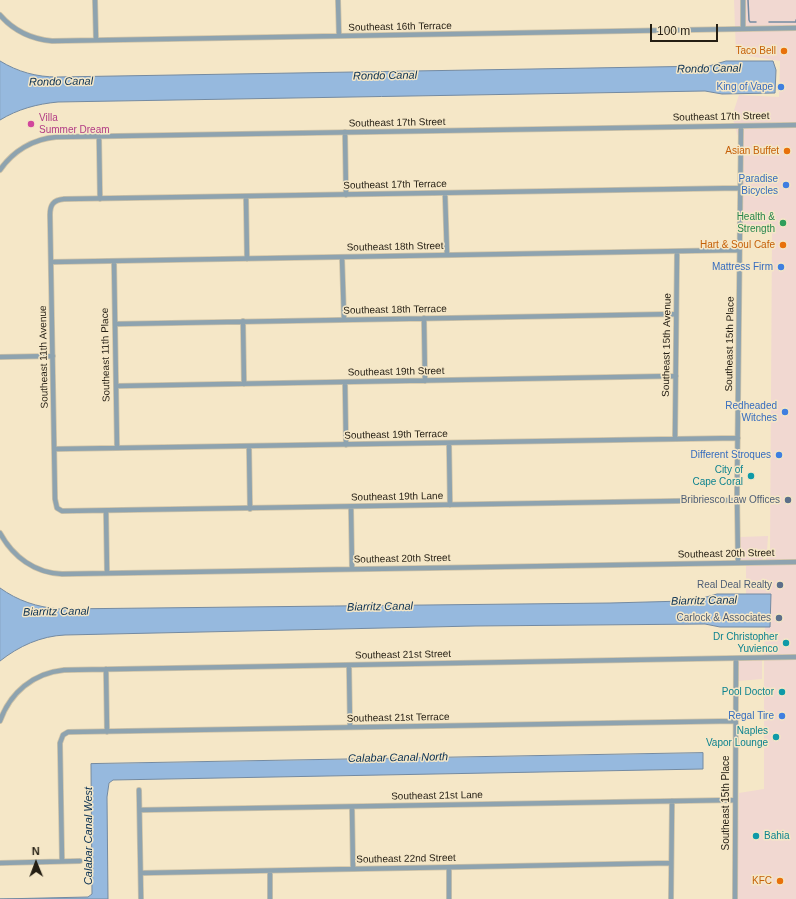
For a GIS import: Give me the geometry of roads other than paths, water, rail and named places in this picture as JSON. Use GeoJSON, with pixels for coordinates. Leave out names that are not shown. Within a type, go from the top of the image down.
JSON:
{"type":"FeatureCollection","features":[{"type":"Feature","properties":{"kind":"street"},"geometry":{"type":"LineString","coordinates":[[95,0],[96,40]]}},
{"type":"Feature","properties":{"kind":"street"},"geometry":{"type":"LineString","coordinates":[[338,0],[339,36]]}},
{"type":"Feature","properties":{"kind":"street"},"geometry":{"type":"LineString","coordinates":[[743,0],[743,29]]}},
{"type":"Feature","properties":{"kind":"street","name":"Southeast 16th Terrace"},"geometry":{"type":"LineString","coordinates":[[0,15],[9,24],[24,34],[40,40],[52,41],[796,28]]}},
{"type":"Feature","properties":{"kind":"street","name":"Southeast 17th Street"},"geometry":{"type":"LineString","coordinates":[[0,170],[19,150],[40,140],[56,137],[796,125]]}},
{"type":"Feature","properties":{"kind":"street","name":"Southeast 15th Place"},"geometry":{"type":"LineString","coordinates":[[738,562],[737,500],[741,126]]}},
{"type":"Feature","properties":{"kind":"street"},"geometry":{"type":"LineString","coordinates":[[345,132],[346,195]]}},
{"type":"Feature","properties":{"kind":"street"},"geometry":{"type":"LineString","coordinates":[[99,137],[100,199]]}},
{"type":"Feature","properties":{"kind":"street","name":"Southeast 17th Terrace"},"geometry":{"type":"LineString","coordinates":[[52,204],[61,200],[100,199],[740,188]]}},
{"type":"Feature","properties":{"kind":"street"},"geometry":{"type":"LineString","coordinates":[[446,193],[446,255]]}},
{"type":"Feature","properties":{"kind":"street"},"geometry":{"type":"LineString","coordinates":[[246,197],[247,259]]}},
{"type":"Feature","properties":{"kind":"street","name":"Southeast 11th Avenue"},"geometry":{"type":"LineString","coordinates":[[52,204],[50,215],[56,501],[58,509]]}},
{"type":"Feature","properties":{"kind":"street","name":"Southeast 18th Street"},"geometry":{"type":"LineString","coordinates":[[51,262],[739,250]]}},
{"type":"Feature","properties":{"kind":"street","name":"Southeast 15th Avenue"},"geometry":{"type":"LineString","coordinates":[[675,439],[677,252]]}},
{"type":"Feature","properties":{"kind":"street"},"geometry":{"type":"LineString","coordinates":[[342,257],[344,320]]}},
{"type":"Feature","properties":{"kind":"street","name":"Southeast 11th Place"},"geometry":{"type":"LineString","coordinates":[[114,261],[117,448]]}},
{"type":"Feature","properties":{"kind":"street","name":"Southeast 18th Terrace"},"geometry":{"type":"LineString","coordinates":[[115,324],[676,314]]}},
{"type":"Feature","properties":{"kind":"street"},"geometry":{"type":"LineString","coordinates":[[424,318],[425,381]]}},
{"type":"Feature","properties":{"kind":"street"},"geometry":{"type":"LineString","coordinates":[[243,321],[244,384]]}},
{"type":"Feature","properties":{"kind":"street"},"geometry":{"type":"LineString","coordinates":[[0,357],[53,356]]}},
{"type":"Feature","properties":{"kind":"street","name":"Southeast 19th Street"},"geometry":{"type":"LineString","coordinates":[[116,386],[676,376]]}},
{"type":"Feature","properties":{"kind":"street"},"geometry":{"type":"LineString","coordinates":[[345,382],[346,444]]}},
{"type":"Feature","properties":{"kind":"street","name":"Southeast 19th Terrace"},"geometry":{"type":"LineString","coordinates":[[55,449],[738,438]]}},
{"type":"Feature","properties":{"kind":"street"},"geometry":{"type":"LineString","coordinates":[[449,443],[450,505]]}},
{"type":"Feature","properties":{"kind":"street"},"geometry":{"type":"LineString","coordinates":[[249,446],[250,508]]}},
{"type":"Feature","properties":{"kind":"street","name":"Southeast 19th Lane"},"geometry":{"type":"LineString","coordinates":[[58,509],[68,512],[737,500]]}},
{"type":"Feature","properties":{"kind":"street"},"geometry":{"type":"LineString","coordinates":[[351,507],[352,569]]}},
{"type":"Feature","properties":{"kind":"street"},"geometry":{"type":"LineString","coordinates":[[106,511],[107,573]]}},
{"type":"Feature","properties":{"kind":"street","name":"Southeast 20th Street"},"geometry":{"type":"LineString","coordinates":[[0,533],[15,553],[31,566],[50,573],[62,574],[796,562]]}},
{"type":"Feature","properties":{"kind":"street","name":"Southeast 21st Street"},"geometry":{"type":"LineString","coordinates":[[0,721],[9,702],[16,693],[30,682],[52,672],[64,670],[796,657]]}},
{"type":"Feature","properties":{"kind":"street","name":"Southeast 15th Place"},"geometry":{"type":"LineString","coordinates":[[734,899],[736,659]]}},
{"type":"Feature","properties":{"kind":"street"},"geometry":{"type":"LineString","coordinates":[[349,665],[350,728]]}},
{"type":"Feature","properties":{"kind":"street"},"geometry":{"type":"LineString","coordinates":[[106,669],[107,732]]}},
{"type":"Feature","properties":{"kind":"street","name":"Southeast 21st Terrace"},"geometry":{"type":"LineString","coordinates":[[62,861],[60,743],[63,736],[70,732],[735,721]]}},
{"type":"Feature","properties":{"kind":"street"},"geometry":{"type":"LineString","coordinates":[[139,790],[141,899]]}},
{"type":"Feature","properties":{"kind":"street","name":"Southeast 21st Lane"},"geometry":{"type":"LineString","coordinates":[[140,810],[734,800]]}},
{"type":"Feature","properties":{"kind":"street"},"geometry":{"type":"LineString","coordinates":[[671,899],[672,801]]}},
{"type":"Feature","properties":{"kind":"street"},"geometry":{"type":"LineString","coordinates":[[352,807],[353,869]]}},
{"type":"Feature","properties":{"kind":"street"},"geometry":{"type":"LineString","coordinates":[[0,863],[80,861]]}},
{"type":"Feature","properties":{"kind":"street","name":"Southeast 22nd Street"},"geometry":{"type":"LineString","coordinates":[[141,873],[671,863]]}},
{"type":"Feature","properties":{"kind":"street"},"geometry":{"type":"LineString","coordinates":[[449,868],[449,899]]}},
{"type":"Feature","properties":{"kind":"street"},"geometry":{"type":"LineString","coordinates":[[270,871],[270,899]]}},
{"type":"Feature","properties":{"kind":"water","name":"Rondo Canal"},"geometry":{"type":"Polygon","coordinates":[[[0,61],[28,73],[57,77],[709,66],[726,61],[773,61],[776,70],[775,93],[722,94],[705,91],[58,102],[28,108],[0,120],[0,61]]]}},
{"type":"Feature","properties":{"kind":"water","name":"Biarritz Canal"},"geometry":{"type":"Polygon","coordinates":[[[0,588],[28,603],[59,609],[610,603],[684,601],[717,594],[771,594],[770,627],[720,627],[705,624],[475,626],[65,635],[47,637],[23,646],[0,661],[0,588]]]}},
{"type":"Feature","properties":{"kind":"water"},"geometry":{"type":"Polygon","coordinates":[[[703,753],[703,769],[113,780],[109,783],[107,797],[108,899],[0,899],[88,897],[92,894],[91,764],[703,753]]]}},
{"type":"Feature","properties":{"kind":"waterway"},"geometry":{"type":"LineString","coordinates":[[748,0],[749,20],[750,22],[756,22]]}},
{"type":"Feature","properties":{"kind":"waterway"},"geometry":{"type":"LineString","coordinates":[[769,22],[796,22],[796,20]]}},
{"type":"Feature","properties":{"kind":"place","name":"Taco Bell"},"geometry":{"type":"Point","coordinates":[784,51]}},
{"type":"Feature","properties":{"kind":"place","name":"King of Vape"},"geometry":{"type":"Point","coordinates":[781,87]}},
{"type":"Feature","properties":{"kind":"place","name":"Villa Summer Dream"},"geometry":{"type":"Point","coordinates":[31,124]}},
{"type":"Feature","properties":{"kind":"place","name":"Asian Buffet"},"geometry":{"type":"Point","coordinates":[787,151]}},
{"type":"Feature","properties":{"kind":"place","name":"Paradise Bicycles"},"geometry":{"type":"Point","coordinates":[786,185]}},
{"type":"Feature","properties":{"kind":"place","name":"Health & Strength"},"geometry":{"type":"Point","coordinates":[783,223]}},
{"type":"Feature","properties":{"kind":"place","name":"Hart & Soul Cafe"},"geometry":{"type":"Point","coordinates":[783,245]}},
{"type":"Feature","properties":{"kind":"place","name":"Mattress Firm"},"geometry":{"type":"Point","coordinates":[781,267]}},
{"type":"Feature","properties":{"kind":"place","name":"Redheaded Witches"},"geometry":{"type":"Point","coordinates":[785,412]}},
{"type":"Feature","properties":{"kind":"place","name":"Different Stroques"},"geometry":{"type":"Point","coordinates":[779,455]}},
{"type":"Feature","properties":{"kind":"place","name":"City of Cape Coral"},"geometry":{"type":"Point","coordinates":[751,476]}},
{"type":"Feature","properties":{"kind":"place","name":"Bribriesco Law Offices"},"geometry":{"type":"Point","coordinates":[788,500]}},
{"type":"Feature","properties":{"kind":"place","name":"Real Deal Realty"},"geometry":{"type":"Point","coordinates":[780,585]}},
{"type":"Feature","properties":{"kind":"place","name":"Carlock & Associates"},"geometry":{"type":"Point","coordinates":[779,618]}},
{"type":"Feature","properties":{"kind":"place","name":"Dr Christopher Yuvienco"},"geometry":{"type":"Point","coordinates":[786,643]}},
{"type":"Feature","properties":{"kind":"place","name":"Pool Doctor"},"geometry":{"type":"Point","coordinates":[782,692]}},
{"type":"Feature","properties":{"kind":"place","name":"Regal Tire"},"geometry":{"type":"Point","coordinates":[782,716]}},
{"type":"Feature","properties":{"kind":"place","name":"Naples Vapor Lounge"},"geometry":{"type":"Point","coordinates":[776,737]}},
{"type":"Feature","properties":{"kind":"place","name":"Bahia"},"geometry":{"type":"Point","coordinates":[756,836]}},
{"type":"Feature","properties":{"kind":"place","name":"KFC"},"geometry":{"type":"Point","coordinates":[780,881]}},
{"type":"Feature","properties":{"kind":"water label","name":"Calabar Canal North"},"geometry":{"type":"Point","coordinates":[398,758]}},
{"type":"Feature","properties":{"kind":"water label","name":"Calabar Canal West"},"geometry":{"type":"Point","coordinates":[89,836]}}]}
